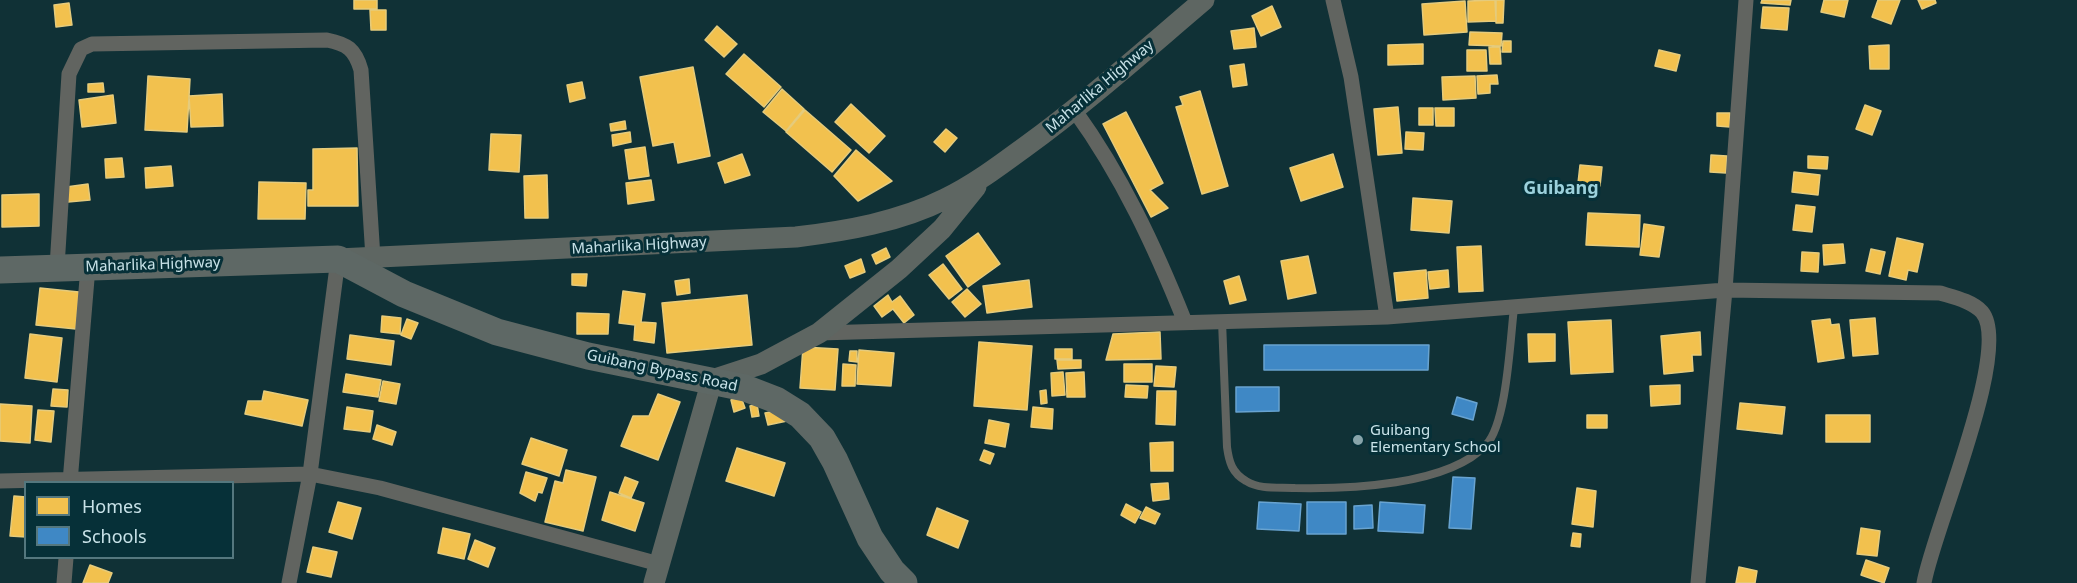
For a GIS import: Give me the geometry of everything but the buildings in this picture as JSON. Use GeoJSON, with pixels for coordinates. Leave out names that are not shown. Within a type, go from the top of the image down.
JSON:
{"type":"FeatureCollection","features":[{"type":"Feature","properties":{"kind":"highway","name":"Maharlika Highway"},"geometry":{"type":"LineString","coordinates":[[0,270],[338,259]]}},
{"type":"Feature","properties":{"kind":"highway","name":"Guibang Bypass Road"},"geometry":{"type":"LineString","coordinates":[[338,259],[404,294],[497,332],[588,356],[745,388],[776,400],[800,415],[835,461],[870,538],[892,571],[904,583]]}},
{"type":"Feature","properties":{"kind":"main road","name":"Maharlika Highway"},"geometry":{"type":"LineString","coordinates":[[338,259],[815,235],[912,213],[945,200],[981,179],[1075,111],[1204,0]]}},
{"type":"Feature","properties":{"kind":"main road"},"geometry":{"type":"LineString","coordinates":[[656,574],[712,380],[762,364],[819,333],[899,269],[942,229],[981,179]]}},
{"type":"Feature","properties":{"kind":"street"},"geometry":{"type":"LineString","coordinates":[[1334,0],[1352,77],[1387,317]]}},
{"type":"Feature","properties":{"kind":"street"},"geometry":{"type":"LineString","coordinates":[[1698,583],[1725,290],[1746,0]]}},
{"type":"Feature","properties":{"kind":"street"},"geometry":{"type":"LineString","coordinates":[[57,267],[69,74],[81,49],[92,44],[327,40],[344,43],[357,54],[361,70],[374,258]]}},
{"type":"Feature","properties":{"kind":"street"},"geometry":{"type":"LineString","coordinates":[[1075,111],[1100,145],[1140,216],[1185,322]]}},
{"type":"Feature","properties":{"kind":"street"},"geometry":{"type":"LineString","coordinates":[[289,583],[310,474],[338,259]]}},
{"type":"Feature","properties":{"kind":"street"},"geometry":{"type":"LineString","coordinates":[[70,481],[88,267]]}},
{"type":"Feature","properties":{"kind":"street"},"geometry":{"type":"LineString","coordinates":[[819,333],[1387,317],[1725,290],[1940,294],[1964,300],[1982,312],[1990,330],[1989,352],[1961,467],[1924,583]]}},
{"type":"Feature","properties":{"kind":"street"},"geometry":{"type":"LineString","coordinates":[[100,481],[310,474],[380,488],[656,574]]}},
{"type":"Feature","properties":{"kind":"street"},"geometry":{"type":"LineString","coordinates":[[0,481],[24,481]]}},
{"type":"Feature","properties":{"kind":"street"},"geometry":{"type":"LineString","coordinates":[[64,583],[66,559]]}},
{"type":"Feature","properties":{"kind":"lane"},"geometry":{"type":"LineString","coordinates":[[1222,321],[1230,465],[1238,476],[1258,487],[1328,488],[1399,483],[1446,469],[1472,458],[1487,444],[1497,425],[1514,308]]}},
{"type":"Feature","properties":{"kind":"place","name":"Guibang Elementary School"},"geometry":{"type":"Point","coordinates":[1358,440]}},
{"type":"Feature","properties":{"kind":"district","name":"Guibang"},"geometry":{"type":"Point","coordinates":[1561,189]}}]}
